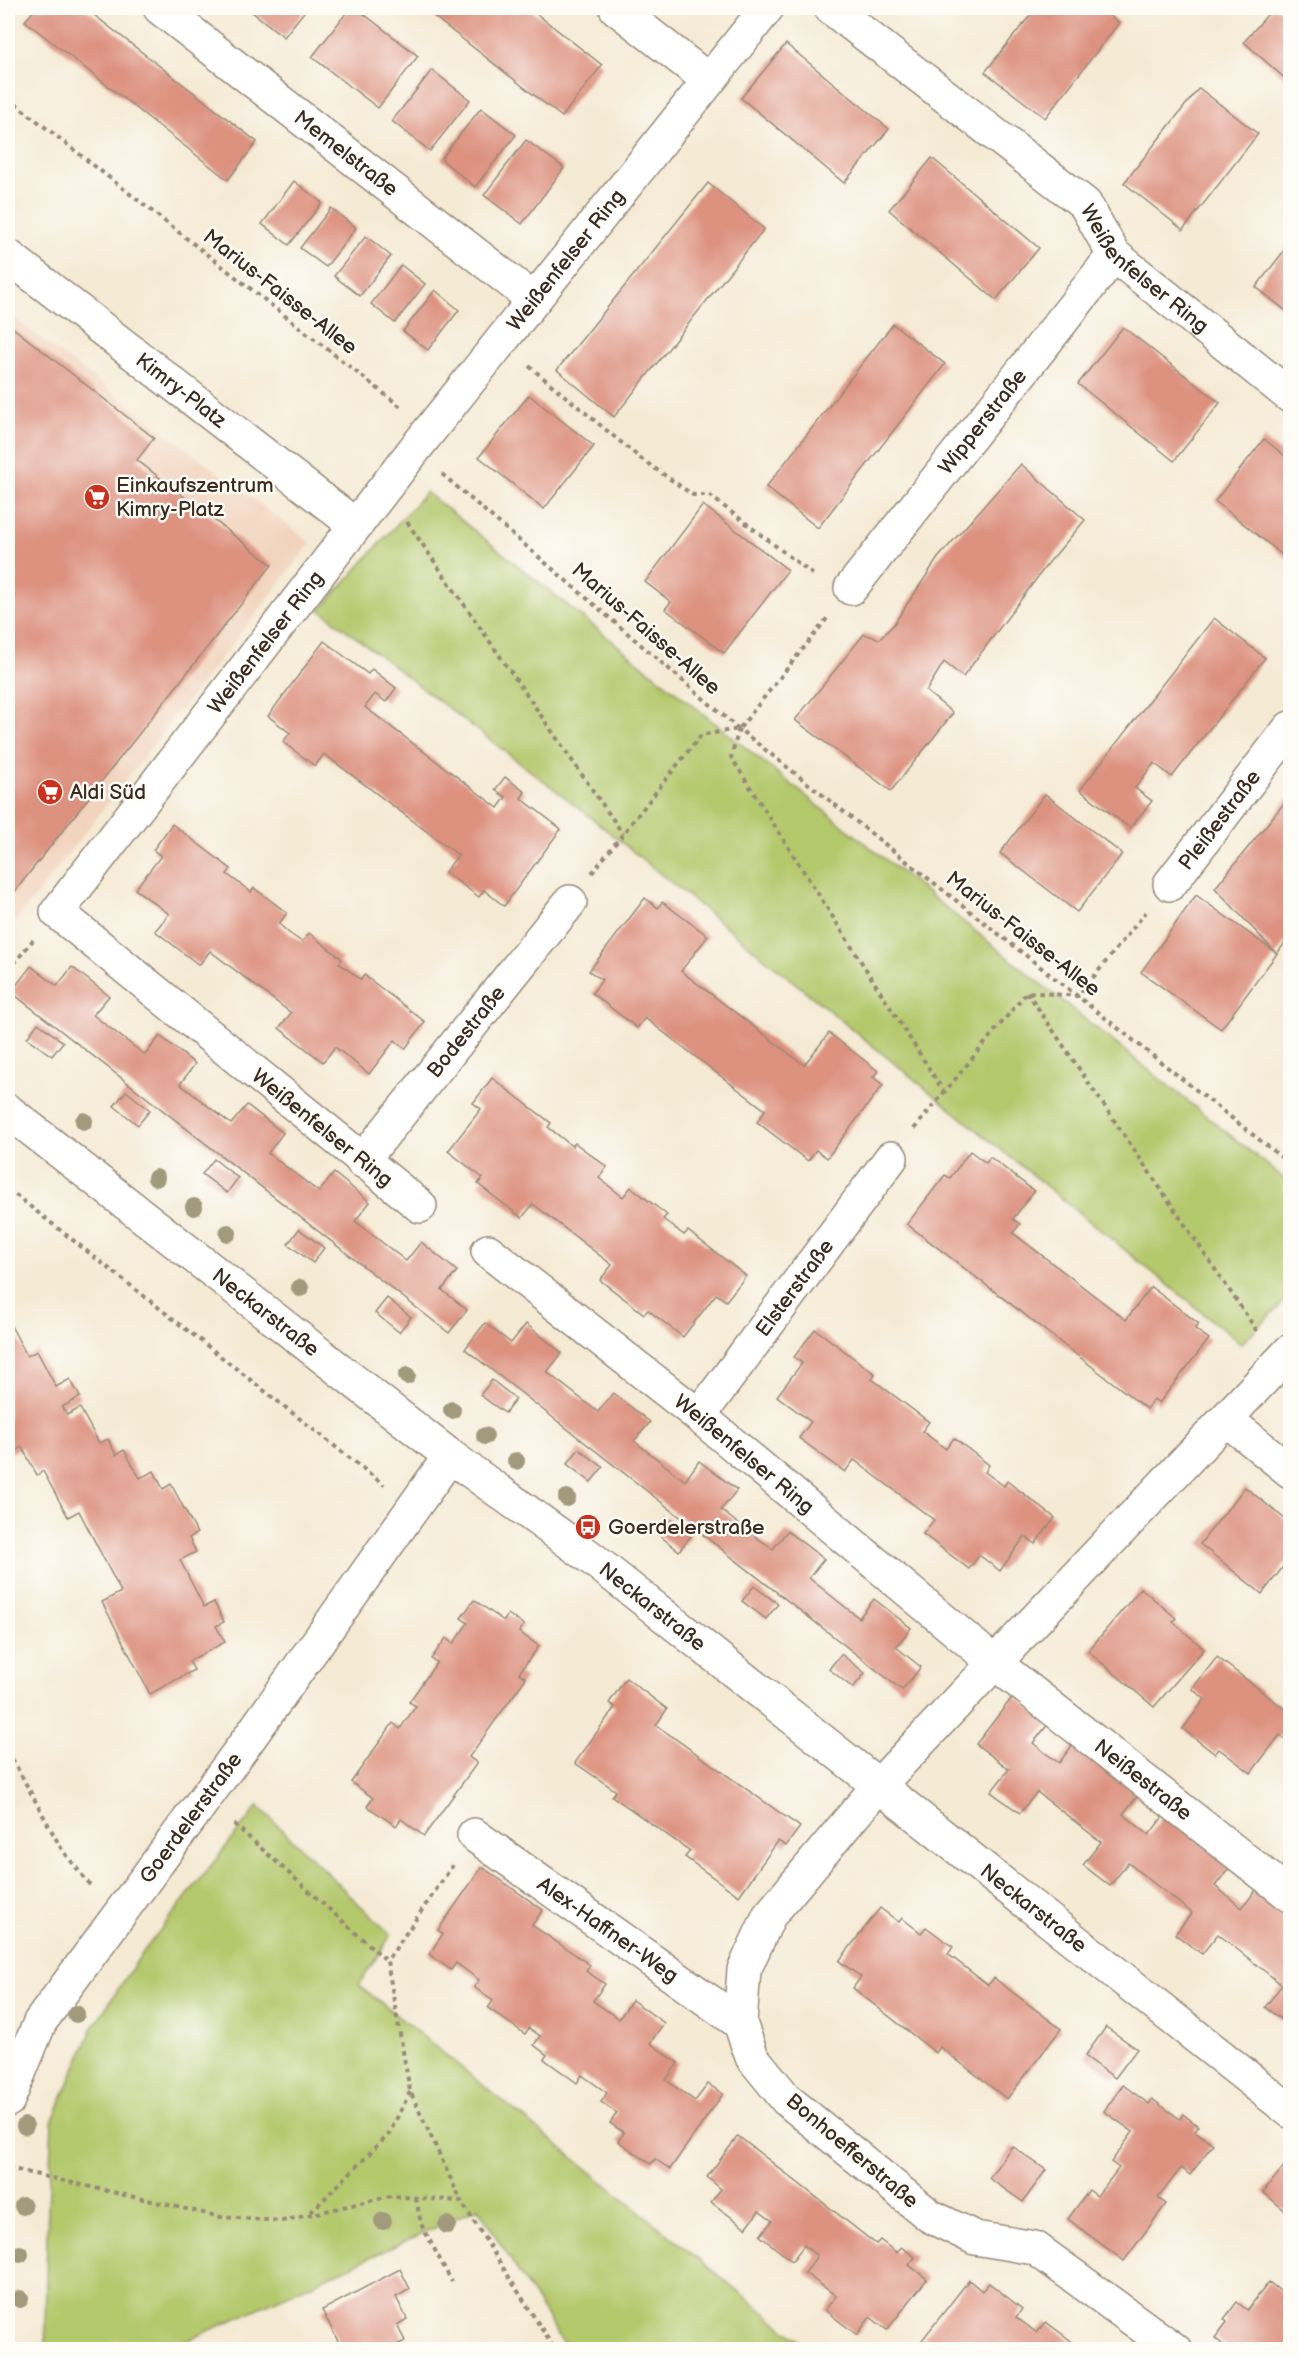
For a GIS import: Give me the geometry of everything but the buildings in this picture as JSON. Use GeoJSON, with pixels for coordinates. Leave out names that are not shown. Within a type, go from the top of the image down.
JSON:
{"type":"FeatureCollection","features":[{"type":"Feature","properties":{"kind":"street","name":"Memelstraße"},"geometry":{"type":"LineString","coordinates":[[160,8],[532,299]]}},
{"type":"Feature","properties":{"kind":"street"},"geometry":{"type":"LineString","coordinates":[[616,8],[707,79]]}},
{"type":"Feature","properties":{"kind":"street","name":"Weißenfelser Ring"},"geometry":{"type":"LineString","coordinates":[[420,1206],[57,912],[532,299],[707,79],[767,8]]}},
{"type":"Feature","properties":{"kind":"street","name":"Weißenfelser Ring"},"geometry":{"type":"LineString","coordinates":[[831,8],[1085,204],[1113,255],[1290,396]]}},
{"type":"Feature","properties":{"kind":"street","name":"Wipperstraße"},"geometry":{"type":"LineString","coordinates":[[851,588],[1113,255]]}},
{"type":"Feature","properties":{"kind":"street","name":"Kimry-Platz"},"geometry":{"type":"LineString","coordinates":[[8,256],[355,525]]}},
{"type":"Feature","properties":{"kind":"street","name":"Pleißestraße"},"geometry":{"type":"LineString","coordinates":[[1170,884],[1290,728]]}},
{"type":"Feature","properties":{"kind":"street","name":"Bodestraße"},"geometry":{"type":"LineString","coordinates":[[362,1161],[570,902]]}},
{"type":"Feature","properties":{"kind":"street","name":"Neckarstraße"},"geometry":{"type":"LineString","coordinates":[[8,1111],[450,1456],[590,1557],[1290,2110]]}},
{"type":"Feature","properties":{"kind":"street","name":"Elsterstraße"},"geometry":{"type":"LineString","coordinates":[[699,1416],[891,1158]]}},
{"type":"Feature","properties":{"kind":"street","name":"Weißenfelser Ring"},"geometry":{"type":"LineString","coordinates":[[488,1251],[699,1416],[996,1664]]}},
{"type":"Feature","properties":{"kind":"street"},"geometry":{"type":"LineString","coordinates":[[879,1785],[1285,1357]]}},
{"type":"Feature","properties":{"kind":"street"},"geometry":{"type":"LineString","coordinates":[[1227,1420],[1290,1471]]}},
{"type":"Feature","properties":{"kind":"street","name":"Goerdelerstraße"},"geometry":{"type":"LineString","coordinates":[[8,2100],[40,2022],[206,1798],[450,1456]]}},
{"type":"Feature","properties":{"kind":"street","name":"Neißestraße"},"geometry":{"type":"LineString","coordinates":[[996,1664],[1290,1895]]}},
{"type":"Feature","properties":{"kind":"street","name":"Bonhoefferstraße"},"geometry":{"type":"LineString","coordinates":[[879,1785],[769,1916],[744,1970],[740,2023],[752,2057],[787,2100],[930,2216],[975,2238],[1035,2248],[1175,2349]]}},
{"type":"Feature","properties":{"kind":"street","name":"Alex-Haffner-Weg"},"geometry":{"type":"LineString","coordinates":[[474,1835],[740,2023]]}},
{"type":"Feature","properties":{"kind":"path","name":"Marius-Faisse-Allee"},"geometry":{"type":"LineString","coordinates":[[8,98],[402,408],[414,450],[739,729],[1290,1164]]}},
{"type":"Feature","properties":{"kind":"path"},"geometry":{"type":"LineString","coordinates":[[499,342],[640,458],[684,489],[693,495],[709,495],[814,575],[851,588],[739,729],[731,757],[944,1092]]}},
{"type":"Feature","properties":{"kind":"path"},"geometry":{"type":"LineString","coordinates":[[382,491],[402,514],[623,834]]}},
{"type":"Feature","properties":{"kind":"path"},"geometry":{"type":"LineString","coordinates":[[570,902],[701,735],[739,729]]}},
{"type":"Feature","properties":{"kind":"path"},"geometry":{"type":"LineString","coordinates":[[1027,992],[1078,996],[1170,884]]}},
{"type":"Feature","properties":{"kind":"path"},"geometry":{"type":"LineString","coordinates":[[891,1158],[1027,992]]}},
{"type":"Feature","properties":{"kind":"path"},"geometry":{"type":"LineString","coordinates":[[1027,992],[1285,1357]]}},
{"type":"Feature","properties":{"kind":"path"},"geometry":{"type":"LineString","coordinates":[[8,1189],[412,1508]]}},
{"type":"Feature","properties":{"kind":"path"},"geometry":{"type":"LineString","coordinates":[[8,1751],[75,1870],[118,1916]]}},
{"type":"Feature","properties":{"kind":"path"},"geometry":{"type":"LineString","coordinates":[[206,1798],[387,1961],[410,2091],[460,2201],[555,2349]]}},
{"type":"Feature","properties":{"kind":"path"},"geometry":{"type":"LineString","coordinates":[[387,1961],[474,1835]]}},
{"type":"Feature","properties":{"kind":"path"},"geometry":{"type":"LineString","coordinates":[[310,2214],[389,2134],[410,2091]]}},
{"type":"Feature","properties":{"kind":"path"},"geometry":{"type":"LineString","coordinates":[[8,2168],[220,2217],[282,2221],[391,2196],[460,2201]]}},
{"type":"Feature","properties":{"kind":"path"},"geometry":{"type":"LineString","coordinates":[[416,2198],[421,2224],[452,2282]]}},
{"type":"Feature","properties":{"kind":"shaded area"},"geometry":{"type":"Polygon","coordinates":[[[8,314],[311,543],[8,931],[8,314]]]}},
{"type":"Feature","properties":{"kind":"green space"},"geometry":{"type":"Polygon","coordinates":[[[426,492],[1290,1183],[1290,1296],[1241,1344],[584,812],[320,610],[426,492]]]}},
{"type":"Feature","properties":{"kind":"green space"},"geometry":{"type":"Polygon","coordinates":[[[258,1806],[391,1935],[359,1985],[810,2349],[567,2349],[478,2208],[169,2349],[47,2349],[45,2329],[47,2233],[52,2122],[93,2027],[143,1952],[258,1806]]]}},
{"type":"Feature","properties":{"kind":"place","name":"Einkaufszentrum Kimry-Platz"},"geometry":{"type":"Point","coordinates":[97,497]}},
{"type":"Feature","properties":{"kind":"place","name":"Aldi Süd"},"geometry":{"type":"Point","coordinates":[50,792]}},
{"type":"Feature","properties":{"kind":"place","name":"Goerdelerstraße"},"geometry":{"type":"Point","coordinates":[588,1527]}}]}
